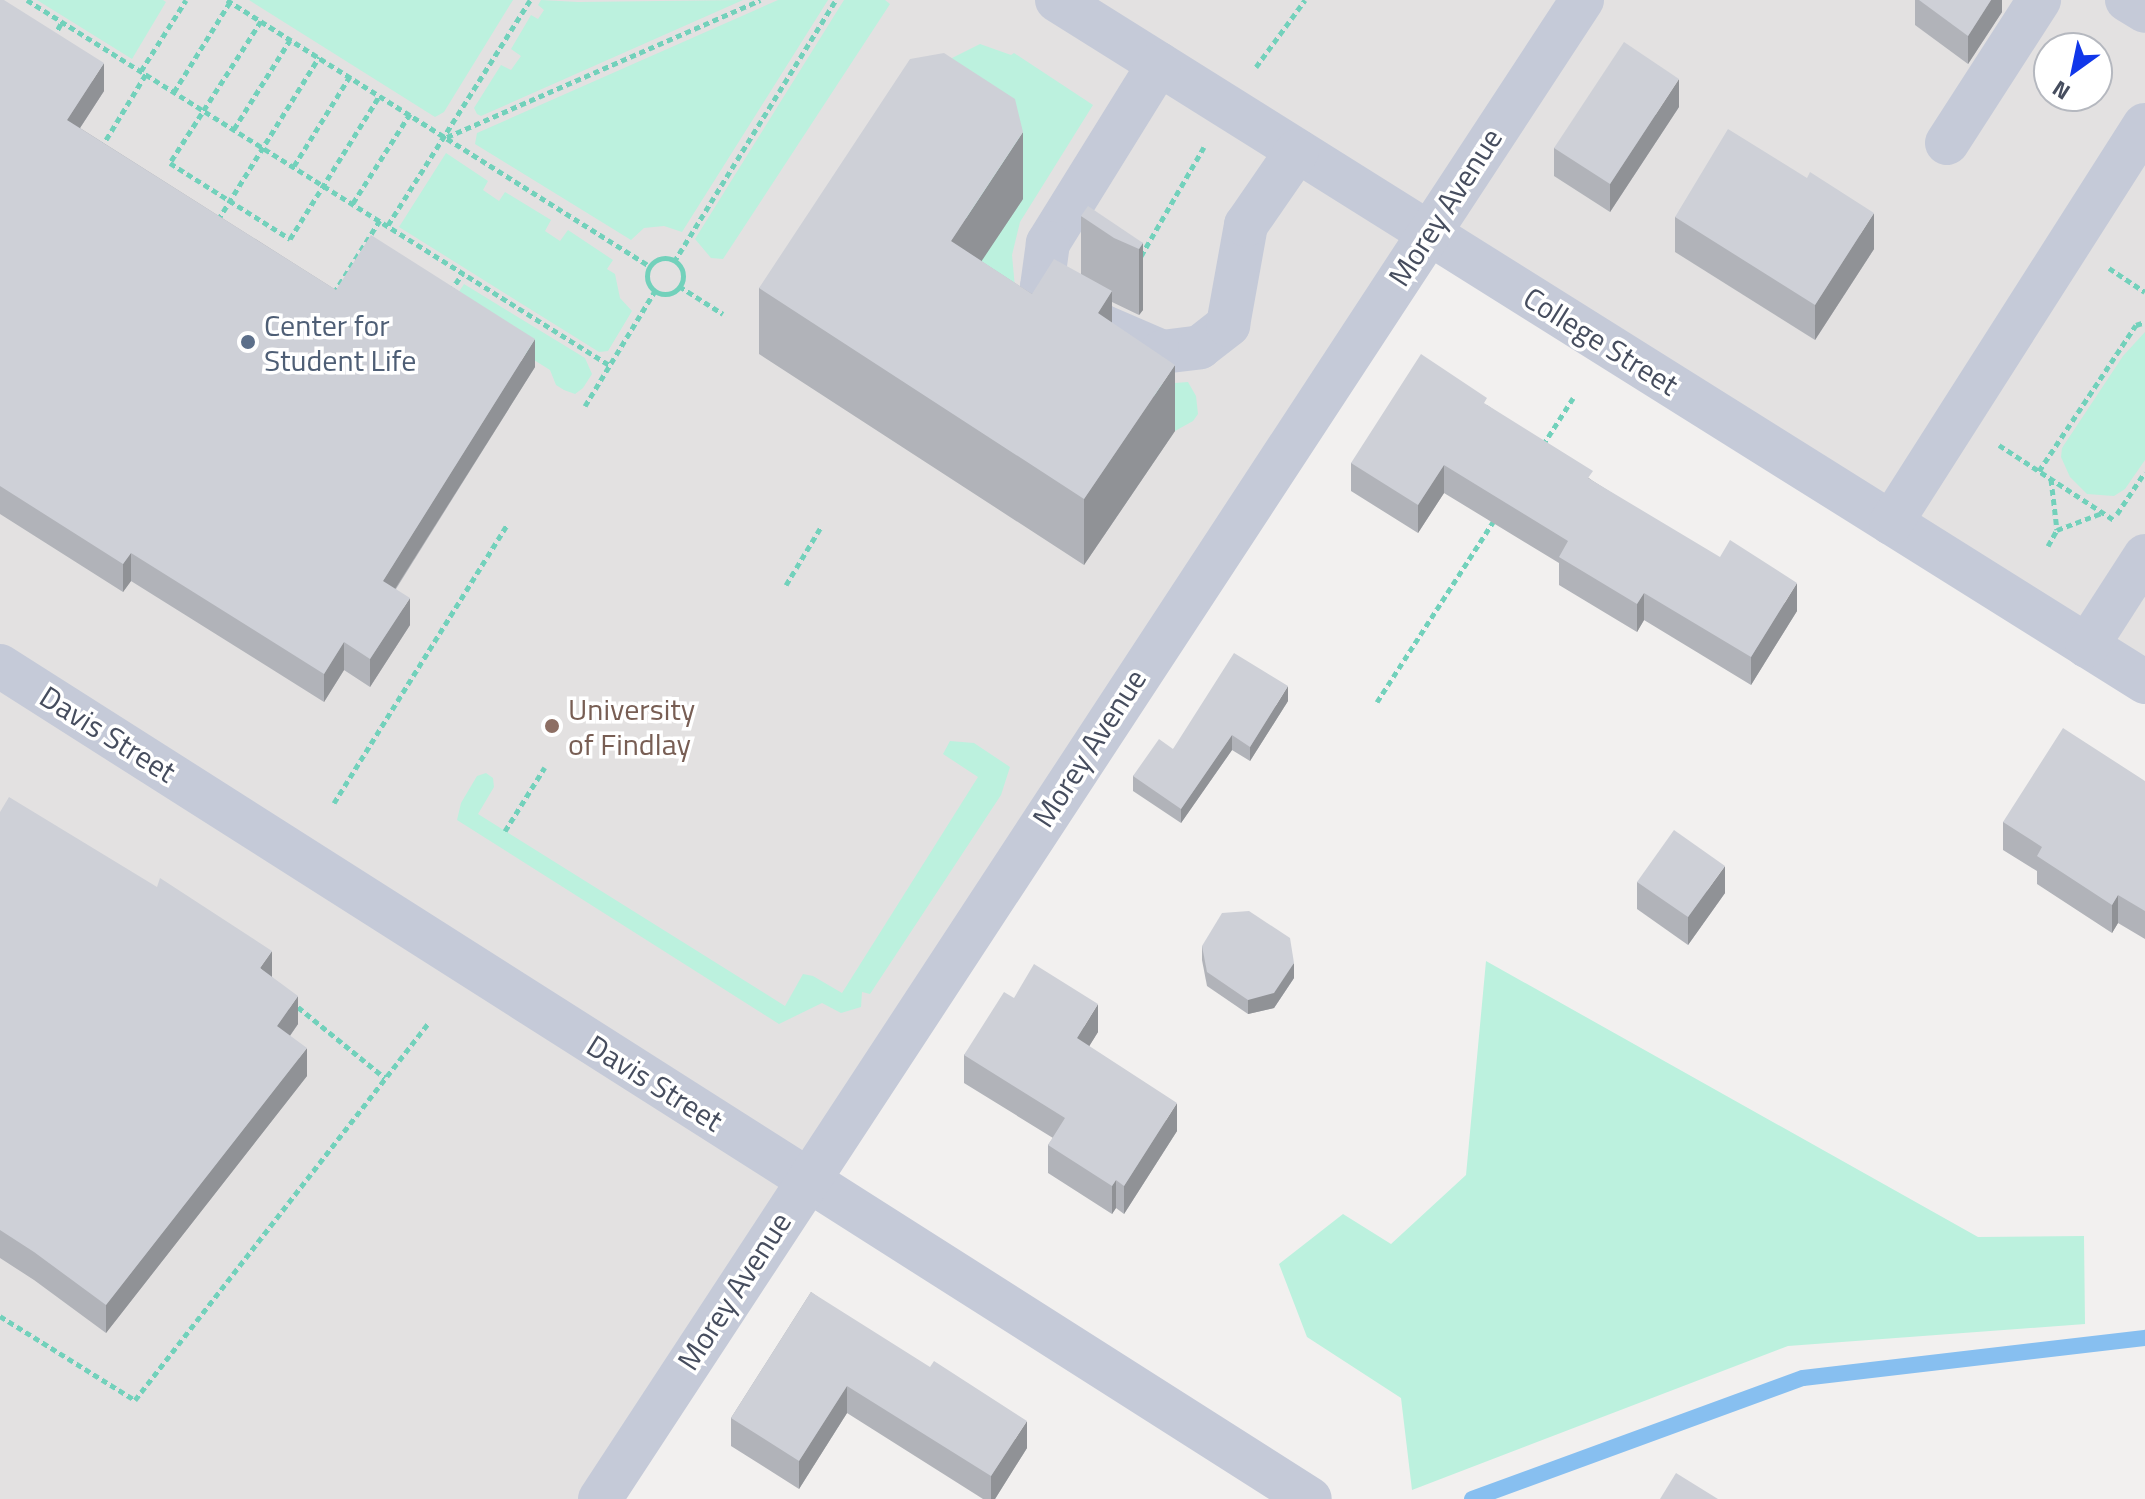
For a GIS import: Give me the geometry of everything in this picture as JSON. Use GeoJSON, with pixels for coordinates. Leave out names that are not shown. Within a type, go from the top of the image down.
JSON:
{"type":"FeatureCollection","features":[{"type":"Feature","properties":{"kind":"street","name":"College Street"},"geometry":{"type":"LineString","coordinates":[[1057,0],[2145,682]]}},
{"type":"Feature","properties":{"kind":"street","name":"Morey Avenue"},"geometry":{"type":"LineString","coordinates":[[606,1490],[1582,0]]}},
{"type":"Feature","properties":{"kind":"street"},"geometry":{"type":"LineString","coordinates":[[1947,143],[2039,0]]}},
{"type":"Feature","properties":{"kind":"street"},"geometry":{"type":"LineString","coordinates":[[2127,0],[2145,11]]}},
{"type":"Feature","properties":{"kind":"street"},"geometry":{"type":"LineString","coordinates":[[1159,64],[1048,243],[1042,287],[1102,326],[1162,352],[1200,347],[1228,325],[1246,225],[1297,151]]}},
{"type":"Feature","properties":{"kind":"street"},"geometry":{"type":"LineString","coordinates":[[1891,523],[1958,418],[2130,183],[2145,125]]}},
{"type":"Feature","properties":{"kind":"street"},"geometry":{"type":"LineString","coordinates":[[2087,646],[2135,541]]}},
{"type":"Feature","properties":{"kind":"street","name":"Davis Street"},"geometry":{"type":"LineString","coordinates":[[0,666],[1307,1497]]}},
{"type":"Feature","properties":{"kind":"path"},"geometry":{"type":"LineString","coordinates":[[27,0],[609,365]]}},
{"type":"Feature","properties":{"kind":"path"},"geometry":{"type":"LineString","coordinates":[[96,156],[186,0]]}},
{"type":"Feature","properties":{"kind":"path"},"geometry":{"type":"LineString","coordinates":[[388,225],[447,137],[530,0]]}},
{"type":"Feature","properties":{"kind":"path"},"geometry":{"type":"LineString","coordinates":[[447,137],[760,0]]}},
{"type":"Feature","properties":{"kind":"path"},"geometry":{"type":"LineString","coordinates":[[674,262],[836,0]]}},
{"type":"Feature","properties":{"kind":"path"},"geometry":{"type":"LineString","coordinates":[[1248,78],[1305,0]]}},
{"type":"Feature","properties":{"kind":"path"},"geometry":{"type":"LineString","coordinates":[[174,92],[229,1],[650,266]]}},
{"type":"Feature","properties":{"kind":"path"},"geometry":{"type":"LineString","coordinates":[[261,21],[170,163],[290,239],[380,95]]}},
{"type":"Feature","properties":{"kind":"path"},"geometry":{"type":"LineString","coordinates":[[47,48],[62,22]]}},
{"type":"Feature","properties":{"kind":"path"},"geometry":{"type":"LineString","coordinates":[[234,129],[290,40]]}},
{"type":"Feature","properties":{"kind":"path"},"geometry":{"type":"LineString","coordinates":[[215,225],[319,57]]}},
{"type":"Feature","properties":{"kind":"path"},"geometry":{"type":"LineString","coordinates":[[294,166],[350,76]]}},
{"type":"Feature","properties":{"kind":"path"},"geometry":{"type":"LineString","coordinates":[[353,203],[410,114]]}},
{"type":"Feature","properties":{"kind":"path"},"geometry":{"type":"LineString","coordinates":[[1140,257],[1211,136]]}},
{"type":"Feature","properties":{"kind":"path"},"geometry":{"type":"LineString","coordinates":[[327,304],[380,220]]}},
{"type":"Feature","properties":{"kind":"path"},"geometry":{"type":"LineString","coordinates":[[659,260],[674,262],[681,270],[679,286],[671,293],[655,291],[648,282],[650,266],[659,260]]}},
{"type":"Feature","properties":{"kind":"path"},"geometry":{"type":"LineString","coordinates":[[446,298],[463,273]]}},
{"type":"Feature","properties":{"kind":"path"},"geometry":{"type":"LineString","coordinates":[[679,286],[723,314]]}},
{"type":"Feature","properties":{"kind":"path"},"geometry":{"type":"LineString","coordinates":[[585,406],[655,291]]}},
{"type":"Feature","properties":{"kind":"path"},"geometry":{"type":"LineString","coordinates":[[2039,471],[2136,325],[2145,322]]}},
{"type":"Feature","properties":{"kind":"path"},"geometry":{"type":"LineString","coordinates":[[1539,451],[1573,398]]}},
{"type":"Feature","properties":{"kind":"path"},"geometry":{"type":"LineString","coordinates":[[1958,418],[2114,520],[2135,541]]}},
{"type":"Feature","properties":{"kind":"path"},"geometry":{"type":"LineString","coordinates":[[2114,520],[2145,472]]}},
{"type":"Feature","properties":{"kind":"path"},"geometry":{"type":"LineString","coordinates":[[2048,546],[2057,530],[2051,479]]}},
{"type":"Feature","properties":{"kind":"path"},"geometry":{"type":"LineString","coordinates":[[1377,702],[1505,504]]}},
{"type":"Feature","properties":{"kind":"path"},"geometry":{"type":"LineString","coordinates":[[2057,530],[2103,513]]}},
{"type":"Feature","properties":{"kind":"path"},"geometry":{"type":"LineString","coordinates":[[334,803],[508,524]]}},
{"type":"Feature","properties":{"kind":"path"},"geometry":{"type":"LineString","coordinates":[[786,585],[821,527]]}},
{"type":"Feature","properties":{"kind":"path"},"geometry":{"type":"LineString","coordinates":[[505,831],[545,767]]}},
{"type":"Feature","properties":{"kind":"path"},"geometry":{"type":"LineString","coordinates":[[298,1007],[385,1078]]}},
{"type":"Feature","properties":{"kind":"path"},"geometry":{"type":"LineString","coordinates":[[0,1316],[135,1400],[429,1022]]}},
{"type":"Feature","properties":{"kind":"shaded area","name":"University of Findlay"},"geometry":{"type":"Polygon","coordinates":[[[0,0],[2145,0],[2145,683],[1428,233],[600,1499],[0,1499],[0,0]]]}},
{"type":"Feature","properties":{"kind":"green space"},"geometry":{"type":"Polygon","coordinates":[[[37,0],[163,0],[166,2],[132,59],[37,0]]]}},
{"type":"Feature","properties":{"kind":"green space"},"geometry":{"type":"Polygon","coordinates":[[[249,0],[513,0],[444,112],[435,117],[249,0]]]}},
{"type":"Feature","properties":{"kind":"green space"},"geometry":{"type":"Polygon","coordinates":[[[541,0],[743,0],[481,116],[477,114],[474,108],[501,65],[511,70],[521,56],[511,49],[531,15],[538,19],[544,10],[538,5],[541,0]]]}},
{"type":"Feature","properties":{"kind":"green space"},"geometry":{"type":"Polygon","coordinates":[[[778,0],[828,0],[682,232],[664,226],[644,228],[631,240],[475,144],[477,133],[778,0]]]}},
{"type":"Feature","properties":{"kind":"green space"},"geometry":{"type":"Polygon","coordinates":[[[844,0],[885,0],[890,4],[723,259],[711,258],[695,239],[844,0]]]}},
{"type":"Feature","properties":{"kind":"green space"},"geometry":{"type":"Polygon","coordinates":[[[980,44],[1011,55],[1014,53],[1093,105],[1020,222],[1012,255],[1015,288],[931,294],[934,67],[980,44]]]}},
{"type":"Feature","properties":{"kind":"green space"},"geometry":{"type":"Polygon","coordinates":[[[446,153],[488,181],[483,190],[499,201],[505,192],[551,220],[545,231],[560,241],[568,230],[613,260],[607,269],[615,274],[620,298],[632,311],[608,351],[599,352],[399,227],[446,153]]]}},
{"type":"Feature","properties":{"kind":"green space"},"geometry":{"type":"Polygon","coordinates":[[[464,284],[585,358],[592,374],[583,388],[575,394],[564,390],[556,385],[550,370],[449,307],[464,284]]]}},
{"type":"Feature","properties":{"kind":"green space"},"geometry":{"type":"Polygon","coordinates":[[[2145,332],[2145,460],[2125,489],[2114,496],[2087,494],[2070,477],[2061,457],[2062,448],[2123,356],[2145,332]]]}},
{"type":"Feature","properties":{"kind":"green space"},"geometry":{"type":"Polygon","coordinates":[[[1188,382],[1196,396],[1198,414],[1193,421],[1175,431],[1111,388],[1188,382]]]}},
{"type":"Feature","properties":{"kind":"green space"},"geometry":{"type":"Polygon","coordinates":[[[950,741],[974,743],[1010,767],[1001,795],[870,994],[862,992],[861,1007],[841,1013],[822,1003],[779,1024],[457,820],[461,803],[477,776],[486,773],[493,778],[494,787],[478,814],[785,1006],[803,974],[813,976],[842,993],[978,777],[943,754],[950,741]]]}},
{"type":"Feature","properties":{"kind":"green space"},"geometry":{"type":"Polygon","coordinates":[[[1486,961],[1978,1237],[2084,1236],[2085,1324],[1788,1346],[1412,1490],[1401,1398],[1307,1337],[1279,1264],[1343,1214],[1391,1244],[1466,1175],[1486,961]]]}},
{"type":"Feature","properties":{"kind":"building","name":"Center for Student Life"},"geometry":{"type":"Polygon","coordinates":[[[0,0],[104,63],[67,120],[336,290],[371,235],[535,339],[383,581],[410,598],[370,659],[344,642],[324,674],[131,553],[123,564],[0,486],[0,0]]]}},
{"type":"Feature","properties":{"kind":"building"},"geometry":{"type":"Polygon","coordinates":[[[1919,0],[1991,0],[1968,36],[1919,0]]]}},
{"type":"Feature","properties":{"kind":"building"},"geometry":{"type":"Polygon","coordinates":[[[1624,42],[1679,79],[1610,184],[1554,148],[1624,42]]]}},
{"type":"Feature","properties":{"kind":"building"},"geometry":{"type":"Polygon","coordinates":[[[944,53],[1015,99],[1023,132],[951,241],[1032,294],[1054,259],[1112,291],[1098,313],[1175,365],[1084,499],[759,288],[910,59],[944,53]]]}},
{"type":"Feature","properties":{"kind":"building"},"geometry":{"type":"Polygon","coordinates":[[[1728,129],[1807,178],[1810,172],[1874,213],[1815,305],[1675,217],[1728,129]]]}},
{"type":"Feature","properties":{"kind":"building"},"geometry":{"type":"Polygon","coordinates":[[[1088,206],[1143,243],[1139,249],[1114,238],[1081,216],[1088,206]]]}},
{"type":"Feature","properties":{"kind":"building"},"geometry":{"type":"Polygon","coordinates":[[[1421,354],[1487,398],[1484,403],[1593,471],[1588,478],[1720,557],[1730,540],[1797,583],[1751,657],[1644,593],[1637,604],[1559,557],[1568,541],[1444,465],[1418,505],[1351,463],[1421,354]]]}},
{"type":"Feature","properties":{"kind":"building"},"geometry":{"type":"Polygon","coordinates":[[[1234,653],[1288,686],[1250,747],[1232,735],[1181,809],[1133,776],[1159,739],[1173,749],[1234,653]]]}},
{"type":"Feature","properties":{"kind":"building"},"geometry":{"type":"Polygon","coordinates":[[[2063,728],[2145,781],[2145,911],[2118,895],[2112,905],[2037,856],[2042,847],[2003,822],[2063,728]]]}},
{"type":"Feature","properties":{"kind":"building"},"geometry":{"type":"Polygon","coordinates":[[[9,797],[157,887],[160,878],[272,951],[260,968],[298,996],[277,1026],[307,1048],[106,1305],[0,1230],[0,812],[9,797]]]}},
{"type":"Feature","properties":{"kind":"building"},"geometry":{"type":"Polygon","coordinates":[[[1674,830],[1725,866],[1688,917],[1637,882],[1674,830]]]}},
{"type":"Feature","properties":{"kind":"building"},"geometry":{"type":"Polygon","coordinates":[[[1249,911],[1290,938],[1294,963],[1274,993],[1248,1000],[1207,972],[1202,946],[1222,913],[1249,911]]]}},
{"type":"Feature","properties":{"kind":"building"},"geometry":{"type":"Polygon","coordinates":[[[1034,964],[1098,1004],[1077,1038],[1177,1103],[1124,1186],[1116,1180],[1112,1186],[1048,1145],[1065,1118],[964,1055],[1004,992],[1014,998],[1034,964]]]}},
{"type":"Feature","properties":{"kind":"building"},"geometry":{"type":"Polygon","coordinates":[[[811,1292],[930,1367],[934,1361],[1027,1421],[991,1476],[847,1386],[799,1461],[731,1418],[811,1292]]]}},
{"type":"Feature","properties":{"kind":"building"},"geometry":{"type":"Polygon","coordinates":[[[1676,1473],[1718,1499],[1660,1499],[1676,1473]]]}},
{"type":"Feature","properties":{"kind":"waterway"},"geometry":{"type":"LineString","coordinates":[[1472,1499],[1803,1378],[2145,1338]]}},
{"type":"Feature","properties":{"kind":"place","name":"Center for Student Life"},"geometry":{"type":"Point","coordinates":[248,342]}},
{"type":"Feature","properties":{"kind":"place","name":"University of Findlay"},"geometry":{"type":"Point","coordinates":[552,726]}}]}
